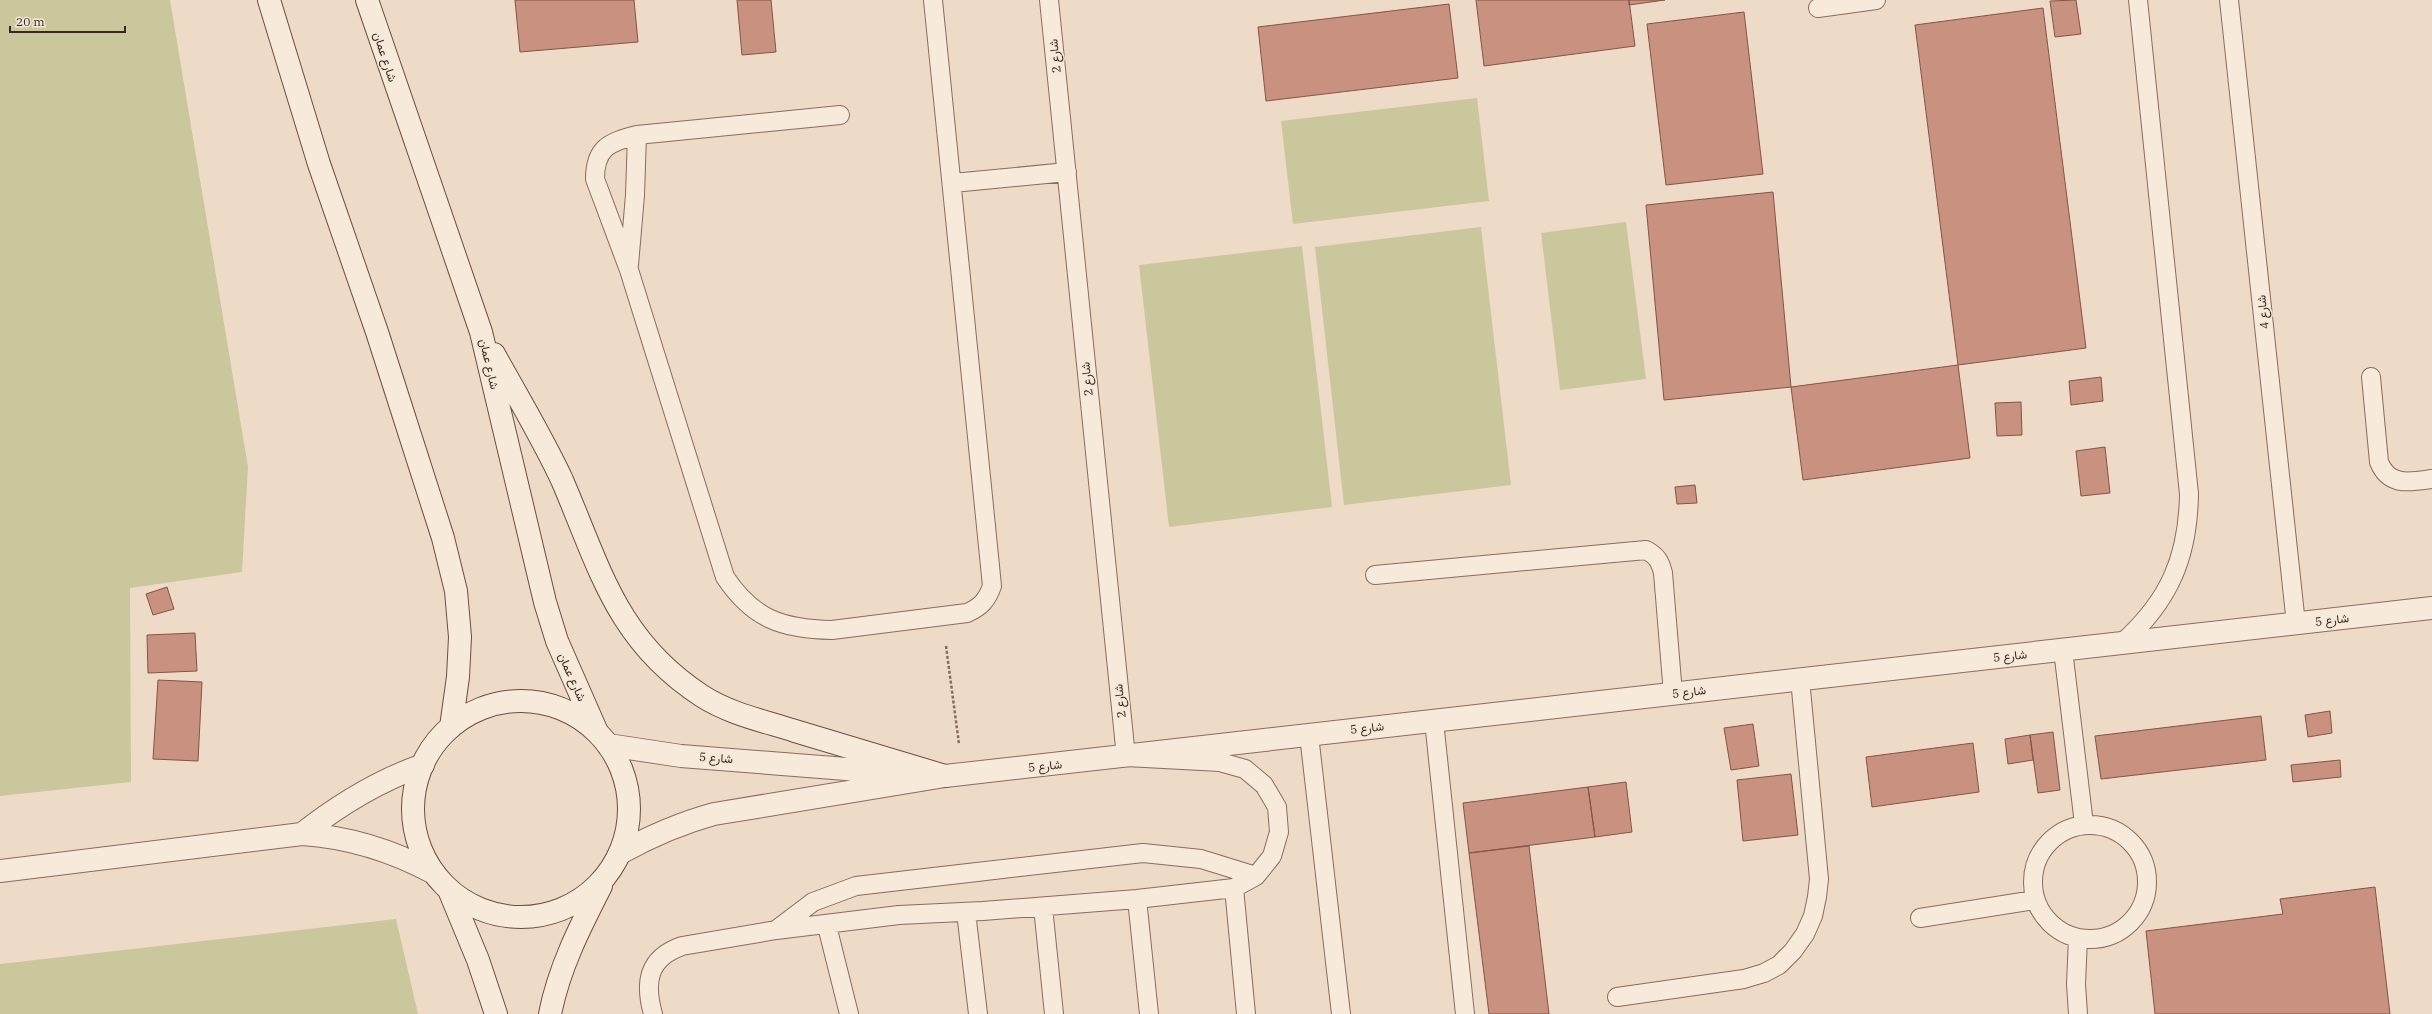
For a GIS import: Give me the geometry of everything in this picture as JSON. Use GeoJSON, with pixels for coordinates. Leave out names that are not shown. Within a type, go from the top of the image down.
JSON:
{"type":"FeatureCollection","features":[{"type":"Feature","properties":{"kind":"street"},"geometry":{"type":"LineString","coordinates":[[269,0],[319,164],[377,332],[440,530],[454,584],[460,637],[458,677],[452,727]]}},
{"type":"Feature","properties":{"kind":"street","name":"شارع عمان"},"geometry":{"type":"LineString","coordinates":[[366,0],[481,332],[545,602],[557,641],[602,738]]}},
{"type":"Feature","properties":{"kind":"street"},"geometry":{"type":"LineString","coordinates":[[481,332],[555,467],[601,577],[622,617],[644,647],[668,671],[703,697],[750,719],[954,775]]}},
{"type":"Feature","properties":{"kind":"street","name":"شارع 5"},"geometry":{"type":"LineString","coordinates":[[620,853],[679,824],[714,814],[954,775],[1126,757],[2432,608]]}},
{"type":"Feature","properties":{"kind":"street"},"geometry":{"type":"LineString","coordinates":[[550,1014],[558,981],[581,926],[605,878],[620,853],[627,831],[630,809],[628,793],[620,764],[602,738],[576,716],[551,706],[525,702],[492,706],[473,713],[452,727],[435,745],[423,765],[415,792],[414,821],[420,848],[434,873],[449,890],[474,906],[501,916],[530,917],[564,908],[584,897],[605,878]]}},
{"type":"Feature","properties":{"kind":"street","name":"شارع 5"},"geometry":{"type":"LineString","coordinates":[[602,738],[681,756],[954,775]]}},
{"type":"Feature","properties":{"kind":"street"},"geometry":{"type":"LineString","coordinates":[[302,834],[324,816],[365,790],[397,774],[423,765]]}},
{"type":"Feature","properties":{"kind":"street"},"geometry":{"type":"LineString","coordinates":[[0,871],[302,834],[325,836],[371,846],[414,863],[434,873]]}},
{"type":"Feature","properties":{"kind":"street"},"geometry":{"type":"LineString","coordinates":[[449,890],[478,960],[496,1014]]}},
{"type":"Feature","properties":{"kind":"lane"},"geometry":{"type":"LineString","coordinates":[[840,115],[637,135],[618,140],[603,149],[596,164],[595,179],[629,270],[725,577],[737,595],[754,610],[773,621],[792,627],[811,630],[832,630],[967,613],[979,607],[988,598],[992,586],[953,183],[933,0]]}},
{"type":"Feature","properties":{"kind":"lane","name":"شارع 2"},"geometry":{"type":"LineString","coordinates":[[1049,0],[1126,757]]}},
{"type":"Feature","properties":{"kind":"lane"},"geometry":{"type":"LineString","coordinates":[[1818,8],[1876,0]]}},
{"type":"Feature","properties":{"kind":"lane"},"geometry":{"type":"LineString","coordinates":[[2122,643],[2155,608],[2168,588],[2185,543],[2189,512],[2189,494],[2138,0]]}},
{"type":"Feature","properties":{"kind":"lane","name":"شارع 4"},"geometry":{"type":"LineString","coordinates":[[2229,0],[2296,624]]}},
{"type":"Feature","properties":{"kind":"lane"},"geometry":{"type":"LineString","coordinates":[[629,270],[635,196],[637,135]]}},
{"type":"Feature","properties":{"kind":"lane"},"geometry":{"type":"LineString","coordinates":[[953,183],[1066,172]]}},
{"type":"Feature","properties":{"kind":"lane"},"geometry":{"type":"LineString","coordinates":[[2371,377],[2382,470],[2388,477],[2396,481],[2432,479]]}},
{"type":"Feature","properties":{"kind":"lane"},"geometry":{"type":"LineString","coordinates":[[1375,575],[1646,550],[1655,555],[1661,563],[1663,573],[1673,694]]}},
{"type":"Feature","properties":{"kind":"lane"},"geometry":{"type":"LineString","coordinates":[[2063,650],[2084,824]]}},
{"type":"Feature","properties":{"kind":"lane"},"geometry":{"type":"LineString","coordinates":[[1617,997],[1744,979],[1764,973],[1779,965],[1793,951],[1805,934],[1813,916],[1819,879],[1800,679]]}},
{"type":"Feature","properties":{"kind":"lane"},"geometry":{"type":"LineString","coordinates":[[1434,721],[1465,1014]]}},
{"type":"Feature","properties":{"kind":"lane"},"geometry":{"type":"LineString","coordinates":[[1309,735],[1341,1014]]}},
{"type":"Feature","properties":{"kind":"lane"},"geometry":{"type":"LineString","coordinates":[[653,1014],[647,990],[648,978],[654,967],[670,950],[682,946],[776,930],[827,926],[899,915],[1043,907],[1138,899],[1234,888],[1256,876],[1272,856],[1279,832],[1277,807],[1264,785],[1245,769],[1220,762],[1126,757]]}},
{"type":"Feature","properties":{"kind":"lane"},"geometry":{"type":"LineString","coordinates":[[2084,824],[2101,825],[2117,830],[2130,840],[2140,854],[2146,869],[2147,888],[2142,906],[2131,922],[2115,934],[2097,939],[2078,938],[2063,933],[2051,925],[2042,914],[2035,900],[2032,884],[2034,866],[2041,851],[2053,838],[2067,829],[2084,824]]}},
{"type":"Feature","properties":{"kind":"lane"},"geometry":{"type":"LineString","coordinates":[[776,930],[813,902],[856,886],[993,870],[1144,854],[1200,859],[1256,876]]}},
{"type":"Feature","properties":{"kind":"lane"},"geometry":{"type":"LineString","coordinates":[[1234,888],[1246,1014]]}},
{"type":"Feature","properties":{"kind":"lane"},"geometry":{"type":"LineString","coordinates":[[1138,899],[1149,1014]]}},
{"type":"Feature","properties":{"kind":"lane"},"geometry":{"type":"LineString","coordinates":[[1920,918],[2035,900]]}},
{"type":"Feature","properties":{"kind":"lane"},"geometry":{"type":"LineString","coordinates":[[1043,907],[1054,1014]]}},
{"type":"Feature","properties":{"kind":"lane"},"geometry":{"type":"LineString","coordinates":[[966,912],[978,1014]]}},
{"type":"Feature","properties":{"kind":"lane"},"geometry":{"type":"LineString","coordinates":[[827,926],[848,1014]]}},
{"type":"Feature","properties":{"kind":"lane"},"geometry":{"type":"LineString","coordinates":[[2078,938],[2076,984],[2078,1014]]}},
{"type":"Feature","properties":{"kind":"path"},"geometry":{"type":"LineString","coordinates":[[942,617],[954,775]]}},
{"type":"Feature","properties":{"kind":"shaded area"},"geometry":{"type":"Polygon","coordinates":[[[0,0],[170,0],[248,467],[242,572],[130,588],[131,782],[0,796],[0,0]]]}},
{"type":"Feature","properties":{"kind":"shaded area"},"geometry":{"type":"Polygon","coordinates":[[[1477,98],[1489,201],[1293,224],[1281,121],[1477,98]]]}},
{"type":"Feature","properties":{"kind":"shaded area"},"geometry":{"type":"Polygon","coordinates":[[[1626,222],[1646,379],[1560,390],[1541,233],[1626,222]]]}},
{"type":"Feature","properties":{"kind":"shaded area"},"geometry":{"type":"Polygon","coordinates":[[[1481,227],[1511,485],[1344,505],[1315,247],[1481,227]]]}},
{"type":"Feature","properties":{"kind":"shaded area"},"geometry":{"type":"Polygon","coordinates":[[[1302,246],[1332,507],[1169,527],[1139,265],[1302,246]]]}},
{"type":"Feature","properties":{"kind":"shaded area"},"geometry":{"type":"Polygon","coordinates":[[[396,919],[418,1014],[0,1014],[0,964],[396,919]]]}},
{"type":"Feature","properties":{"kind":"building"},"geometry":{"type":"Polygon","coordinates":[[[515,0],[634,0],[638,42],[520,52],[515,0]]]}},
{"type":"Feature","properties":{"kind":"building"},"geometry":{"type":"Polygon","coordinates":[[[737,0],[771,0],[776,52],[742,55],[737,0]]]}},
{"type":"Feature","properties":{"kind":"building"},"geometry":{"type":"Polygon","coordinates":[[[1476,0],[1629,0],[1635,46],[1484,66],[1476,0]]]}},
{"type":"Feature","properties":{"kind":"building"},"geometry":{"type":"Polygon","coordinates":[[[1629,0],[1665,0],[1629,5],[1629,0]]]}},
{"type":"Feature","properties":{"kind":"building"},"geometry":{"type":"Polygon","coordinates":[[[2076,0],[2081,34],[2055,37],[2050,1],[2076,0]]]}},
{"type":"Feature","properties":{"kind":"building"},"geometry":{"type":"Polygon","coordinates":[[[1449,4],[1458,78],[1266,101],[1258,27],[1449,4]]]}},
{"type":"Feature","properties":{"kind":"building"},"geometry":{"type":"Polygon","coordinates":[[[2043,8],[2086,348],[1958,365],[1915,25],[2043,8]]]}},
{"type":"Feature","properties":{"kind":"building"},"geometry":{"type":"Polygon","coordinates":[[[1744,12],[1763,174],[1666,185],[1647,24],[1744,12]]]}},
{"type":"Feature","properties":{"kind":"building"},"geometry":{"type":"Polygon","coordinates":[[[1773,192],[1791,387],[1664,400],[1646,205],[1773,192]]]}},
{"type":"Feature","properties":{"kind":"building"},"geometry":{"type":"Polygon","coordinates":[[[1958,365],[1970,458],[1803,480],[1791,387],[1958,365]]]}},
{"type":"Feature","properties":{"kind":"building"},"geometry":{"type":"Polygon","coordinates":[[[2101,377],[2103,401],[2071,405],[2069,381],[2101,377]]]}},
{"type":"Feature","properties":{"kind":"building"},"geometry":{"type":"Polygon","coordinates":[[[2021,402],[2022,435],[1997,436],[1995,403],[2021,402]]]}},
{"type":"Feature","properties":{"kind":"building"},"geometry":{"type":"Polygon","coordinates":[[[2105,447],[2110,493],[2081,496],[2076,451],[2105,447]]]}},
{"type":"Feature","properties":{"kind":"building"},"geometry":{"type":"Polygon","coordinates":[[[1695,485],[1697,503],[1677,504],[1675,487],[1695,485]]]}},
{"type":"Feature","properties":{"kind":"building"},"geometry":{"type":"Polygon","coordinates":[[[167,587],[174,609],[153,615],[146,594],[167,587]]]}},
{"type":"Feature","properties":{"kind":"building"},"geometry":{"type":"Polygon","coordinates":[[[195,633],[197,671],[148,673],[147,635],[195,633]]]}},
{"type":"Feature","properties":{"kind":"building"},"geometry":{"type":"Polygon","coordinates":[[[158,680],[202,682],[198,761],[153,759],[158,680]]]}},
{"type":"Feature","properties":{"kind":"building"},"geometry":{"type":"Polygon","coordinates":[[[2330,711],[2332,733],[2308,737],[2305,715],[2330,711]]]}},
{"type":"Feature","properties":{"kind":"building"},"geometry":{"type":"Polygon","coordinates":[[[2261,716],[2266,760],[2101,779],[2095,736],[2261,716]]]}},
{"type":"Feature","properties":{"kind":"building"},"geometry":{"type":"Polygon","coordinates":[[[1753,724],[1759,766],[1731,770],[1724,728],[1753,724]]]}},
{"type":"Feature","properties":{"kind":"building"},"geometry":{"type":"Polygon","coordinates":[[[2053,732],[2060,790],[2038,793],[2030,735],[2053,732]]]}},
{"type":"Feature","properties":{"kind":"building"},"geometry":{"type":"Polygon","coordinates":[[[2030,735],[2033,760],[2008,764],[2005,739],[2030,735]]]}},
{"type":"Feature","properties":{"kind":"building"},"geometry":{"type":"Polygon","coordinates":[[[1973,743],[1979,792],[1872,807],[1866,757],[1973,743]]]}},
{"type":"Feature","properties":{"kind":"building"},"geometry":{"type":"Polygon","coordinates":[[[2340,760],[2341,777],[2293,782],[2291,765],[2340,760]]]}},
{"type":"Feature","properties":{"kind":"building"},"geometry":{"type":"Polygon","coordinates":[[[1791,774],[1798,835],[1743,841],[1737,780],[1791,774]]]}},
{"type":"Feature","properties":{"kind":"building"},"geometry":{"type":"Polygon","coordinates":[[[1626,782],[1632,832],[1595,837],[1588,787],[1626,782]]]}},
{"type":"Feature","properties":{"kind":"building"},"geometry":{"type":"Polygon","coordinates":[[[1588,787],[1595,837],[1469,853],[1463,803],[1588,787]]]}},
{"type":"Feature","properties":{"kind":"building"},"geometry":{"type":"Polygon","coordinates":[[[1529,846],[1549,1014],[1489,1014],[1469,853],[1529,846]]]}},
{"type":"Feature","properties":{"kind":"building"},"geometry":{"type":"Polygon","coordinates":[[[2375,887],[2390,1014],[2155,1014],[2146,931],[2283,914],[2280,899],[2375,887]]]}}]}
